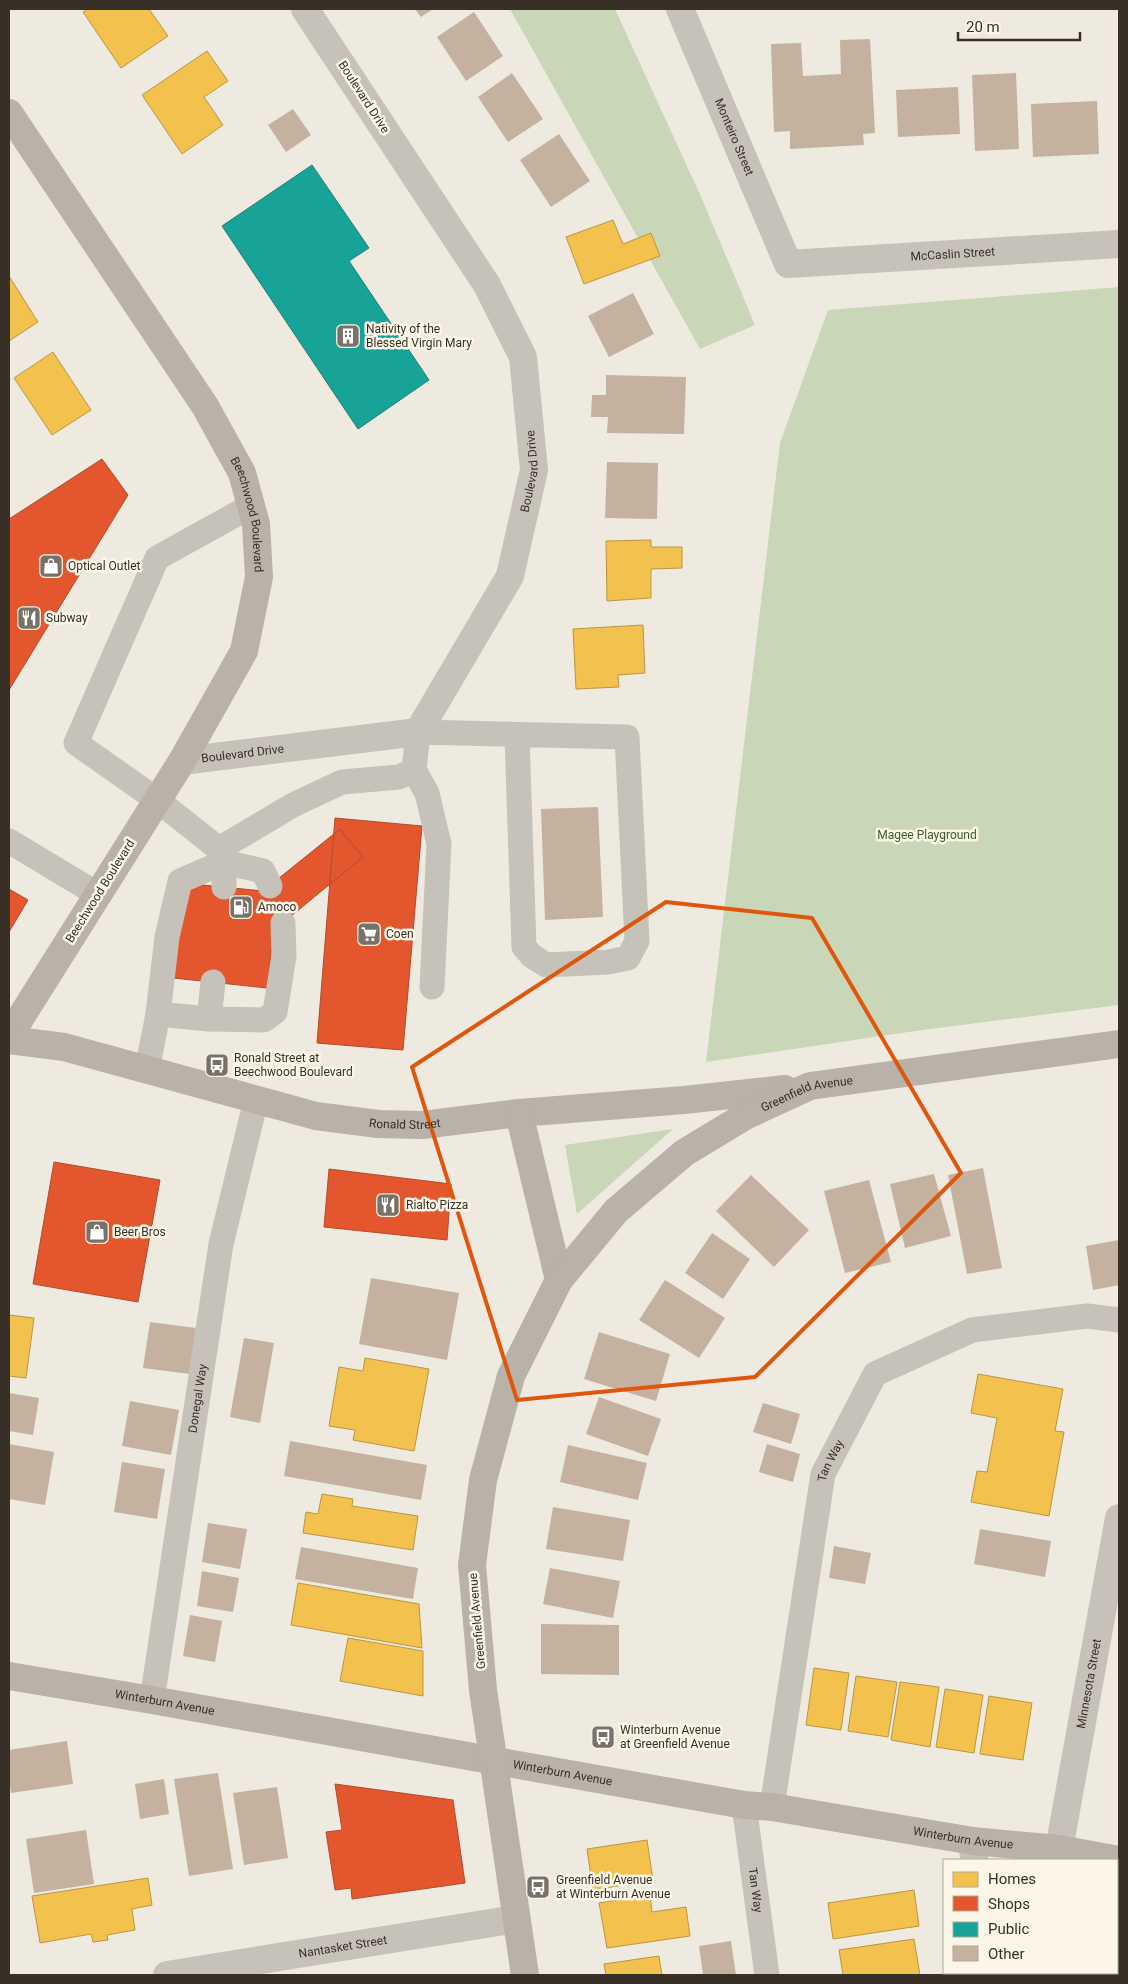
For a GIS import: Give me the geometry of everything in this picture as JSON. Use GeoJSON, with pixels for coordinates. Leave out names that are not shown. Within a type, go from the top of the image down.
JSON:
{"type":"FeatureCollection","features":[{"type":"Feature","properties":{"kind":"main road","name":"Beechwood Boulevard"},"geometry":{"type":"LineString","coordinates":[[9,113],[205,406],[242,473],[256,524],[259,577],[244,651],[182,761],[9,1036]]}},
{"type":"Feature","properties":{"kind":"main road","name":"Ronald Street"},"geometry":{"type":"LineString","coordinates":[[9,1040],[64,1047],[316,1116],[378,1124],[422,1125],[520,1113],[684,1100],[810,1086]]}},
{"type":"Feature","properties":{"kind":"main road","name":"Greenfield Avenue"},"geometry":{"type":"LineString","coordinates":[[524,1975],[483,1690],[472,1565],[483,1480],[511,1376],[559,1280],[616,1211],[684,1153],[745,1116],[810,1086],[1119,1044]]}},
{"type":"Feature","properties":{"kind":"main road"},"geometry":{"type":"LineString","coordinates":[[520,1113],[559,1280]]}},
{"type":"Feature","properties":{"kind":"main road","name":"Winterburn Avenue"},"geometry":{"type":"LineString","coordinates":[[9,1676],[744,1805],[772,1808],[973,1851],[1059,1849],[1114,1859]]}},
{"type":"Feature","properties":{"kind":"street","name":"Boulevard Drive"},"geometry":{"type":"LineString","coordinates":[[182,761],[418,732],[510,576],[534,470],[523,357],[487,286],[305,9]]}},
{"type":"Feature","properties":{"kind":"street","name":"Monteiro Street"},"geometry":{"type":"LineString","coordinates":[[680,9],[788,264]]}},
{"type":"Feature","properties":{"kind":"street","name":"McCaslin Street"},"geometry":{"type":"LineString","coordinates":[[788,264],[1119,244]]}},
{"type":"Feature","properties":{"kind":"street","name":"Minnesota Street"},"geometry":{"type":"LineString","coordinates":[[1059,1849],[1115,1565],[1119,1518]]}},
{"type":"Feature","properties":{"kind":"street","name":"Nantasket Street"},"geometry":{"type":"LineString","coordinates":[[168,1975],[264,1968],[516,1919]]}},
{"type":"Feature","properties":{"kind":"lane"},"geometry":{"type":"LineString","coordinates":[[251,506],[157,558],[76,744],[157,800],[222,856],[262,871],[270,886]]}},
{"type":"Feature","properties":{"kind":"lane"},"geometry":{"type":"LineString","coordinates":[[432,987],[439,844],[427,793],[414,770],[418,732],[517,736],[627,737],[637,941],[628,958],[608,962],[546,965],[532,956],[524,947],[517,736]]}},
{"type":"Feature","properties":{"kind":"lane"},"geometry":{"type":"LineString","coordinates":[[147,1070],[158,1014],[167,936],[180,881],[222,856],[293,805],[342,782],[400,777],[414,770]]}},
{"type":"Feature","properties":{"kind":"lane"},"geometry":{"type":"LineString","coordinates":[[9,841],[97,894]]}},
{"type":"Feature","properties":{"kind":"lane"},"geometry":{"type":"LineString","coordinates":[[222,856],[224,887]]}},
{"type":"Feature","properties":{"kind":"lane"},"geometry":{"type":"LineString","coordinates":[[158,1014],[209,1019],[264,1020],[275,1012],[284,956],[283,923]]}},
{"type":"Feature","properties":{"kind":"lane"},"geometry":{"type":"LineString","coordinates":[[209,1019],[213,982]]}},
{"type":"Feature","properties":{"kind":"lane","name":"Donegal Way"},"geometry":{"type":"LineString","coordinates":[[152,1700],[221,1244],[256,1100]]}},
{"type":"Feature","properties":{"kind":"lane","name":"Tan Way"},"geometry":{"type":"LineString","coordinates":[[772,1808],[823,1474],[875,1374],[972,1330],[1087,1316],[1119,1320]]}},
{"type":"Feature","properties":{"kind":"lane","name":"Tan Way"},"geometry":{"type":"LineString","coordinates":[[744,1805],[767,1975]]}},
{"type":"Feature","properties":{"kind":"highlighted area"},"geometry":{"type":"Polygon","coordinates":[[[666,902],[812,918],[961,1173],[755,1377],[517,1400],[412,1067],[666,902]]]}},
{"type":"Feature","properties":{"kind":"green space"},"geometry":{"type":"Polygon","coordinates":[[[510,9],[615,9],[702,199],[755,325],[700,349],[510,9]]]}},
{"type":"Feature","properties":{"kind":"green space","name":"Magee Playground"},"geometry":{"type":"Polygon","coordinates":[[[1119,287],[1119,1005],[915,1031],[706,1062],[780,443],[828,310],[1119,287]]]}},
{"type":"Feature","properties":{"kind":"green space"},"geometry":{"type":"Polygon","coordinates":[[[673,1129],[577,1214],[565,1145],[673,1129]]]}},
{"type":"Feature","properties":{"kind":"building: Homes"},"geometry":{"type":"Polygon","coordinates":[[[88,9],[149,9],[168,36],[121,68],[83,12],[88,9]]]}},
{"type":"Feature","properties":{"kind":"building: Homes"},"geometry":{"type":"Polygon","coordinates":[[[207,51],[228,81],[204,97],[223,125],[182,154],[142,95],[207,51]]]}},
{"type":"Feature","properties":{"kind":"building: Homes"},"geometry":{"type":"Polygon","coordinates":[[[613,220],[623,244],[651,233],[660,256],[584,284],[566,237],[613,220]]]}},
{"type":"Feature","properties":{"kind":"building: Homes"},"geometry":{"type":"Polygon","coordinates":[[[9,276],[38,322],[9,341],[9,276]]]}},
{"type":"Feature","properties":{"kind":"building: Homes"},"geometry":{"type":"Polygon","coordinates":[[[53,352],[91,410],[52,435],[14,378],[53,352]]]}},
{"type":"Feature","properties":{"kind":"building: Homes"},"geometry":{"type":"Polygon","coordinates":[[[651,540],[651,547],[682,547],[682,568],[651,569],[651,598],[607,601],[606,541],[651,540]]]}},
{"type":"Feature","properties":{"kind":"building: Homes"},"geometry":{"type":"Polygon","coordinates":[[[643,625],[645,673],[618,675],[619,687],[576,689],[573,629],[643,625]]]}},
{"type":"Feature","properties":{"kind":"building: Homes"},"geometry":{"type":"Polygon","coordinates":[[[9,1315],[34,1318],[26,1378],[9,1376],[9,1315]]]}},
{"type":"Feature","properties":{"kind":"building: Homes"},"geometry":{"type":"Polygon","coordinates":[[[365,1358],[429,1369],[414,1451],[353,1440],[355,1430],[329,1426],[339,1367],[363,1371],[365,1358]]]}},
{"type":"Feature","properties":{"kind":"building: Homes"},"geometry":{"type":"Polygon","coordinates":[[[978,1374],[1063,1389],[1055,1431],[1064,1432],[1049,1516],[971,1502],[977,1471],[987,1472],[997,1418],[971,1413],[978,1374]]]}},
{"type":"Feature","properties":{"kind":"building: Homes"},"geometry":{"type":"Polygon","coordinates":[[[322,1494],[353,1499],[352,1506],[418,1516],[413,1550],[303,1533],[306,1512],[318,1514],[322,1494]]]}},
{"type":"Feature","properties":{"kind":"building: Homes"},"geometry":{"type":"Polygon","coordinates":[[[298,1583],[419,1604],[422,1648],[291,1625],[298,1583]]]}},
{"type":"Feature","properties":{"kind":"building: Homes"},"geometry":{"type":"Polygon","coordinates":[[[348,1638],[423,1651],[423,1696],[340,1681],[348,1638]]]}},
{"type":"Feature","properties":{"kind":"building: Homes"},"geometry":{"type":"Polygon","coordinates":[[[814,1668],[849,1673],[841,1730],[806,1725],[814,1668]]]}},
{"type":"Feature","properties":{"kind":"building: Homes"},"geometry":{"type":"Polygon","coordinates":[[[856,1676],[897,1682],[888,1737],[848,1731],[856,1676]]]}},
{"type":"Feature","properties":{"kind":"building: Homes"},"geometry":{"type":"Polygon","coordinates":[[[900,1682],[939,1687],[930,1747],[891,1740],[900,1682]]]}},
{"type":"Feature","properties":{"kind":"building: Homes"},"geometry":{"type":"Polygon","coordinates":[[[945,1689],[983,1695],[974,1753],[936,1747],[945,1689]]]}},
{"type":"Feature","properties":{"kind":"building: Homes"},"geometry":{"type":"Polygon","coordinates":[[[989,1696],[1032,1703],[1023,1760],[980,1754],[989,1696]]]}},
{"type":"Feature","properties":{"kind":"building: Homes"},"geometry":{"type":"Polygon","coordinates":[[[647,1840],[653,1880],[593,1890],[587,1849],[647,1840]]]}},
{"type":"Feature","properties":{"kind":"building: Homes"},"geometry":{"type":"Polygon","coordinates":[[[148,1878],[152,1905],[132,1909],[135,1930],[107,1935],[108,1940],[93,1942],[91,1934],[40,1943],[32,1896],[148,1878]]]}},
{"type":"Feature","properties":{"kind":"building: Homes"},"geometry":{"type":"Polygon","coordinates":[[[914,1890],[919,1926],[833,1939],[828,1903],[914,1890]]]}},
{"type":"Feature","properties":{"kind":"building: Homes"},"geometry":{"type":"Polygon","coordinates":[[[650,1895],[652,1912],[686,1907],[690,1936],[607,1948],[599,1903],[650,1895]]]}},
{"type":"Feature","properties":{"kind":"building: Homes"},"geometry":{"type":"Polygon","coordinates":[[[1119,1922],[1119,1962],[1118,1962],[1119,1922]]]}},
{"type":"Feature","properties":{"kind":"building: Homes"},"geometry":{"type":"Polygon","coordinates":[[[914,1939],[920,1975],[843,1975],[839,1950],[914,1939]]]}},
{"type":"Feature","properties":{"kind":"building: Homes"},"geometry":{"type":"Polygon","coordinates":[[[659,1956],[662,1975],[606,1975],[604,1964],[659,1956]]]}},
{"type":"Feature","properties":{"kind":"building: Shops"},"geometry":{"type":"Polygon","coordinates":[[[102,459],[128,495],[9,690],[9,519],[102,459]]]}},
{"type":"Feature","properties":{"kind":"building: Shops","name":"Coen"},"geometry":{"type":"Polygon","coordinates":[[[335,818],[422,826],[403,1050],[317,1043],[335,818]]]}},
{"type":"Feature","properties":{"kind":"building: Shops","name":"Amoco"},"geometry":{"type":"Polygon","coordinates":[[[340,829],[363,857],[274,930],[267,988],[173,978],[183,883],[263,891],[340,829]]]}},
{"type":"Feature","properties":{"kind":"building: Shops"},"geometry":{"type":"Polygon","coordinates":[[[9,889],[28,900],[9,932],[9,889]]]}},
{"type":"Feature","properties":{"kind":"building: Shops","name":"Beer Bros"},"geometry":{"type":"Polygon","coordinates":[[[54,1162],[160,1180],[138,1302],[33,1284],[54,1162]]]}},
{"type":"Feature","properties":{"kind":"building: Shops","name":"Rialto Pizza"},"geometry":{"type":"Polygon","coordinates":[[[329,1169],[451,1184],[447,1240],[324,1227],[329,1169]]]}},
{"type":"Feature","properties":{"kind":"building: Shops"},"geometry":{"type":"Polygon","coordinates":[[[335,1784],[453,1800],[465,1883],[352,1899],[351,1888],[335,1890],[326,1832],[342,1830],[335,1784]]]}},
{"type":"Feature","properties":{"kind":"building: Public","name":"Nativity of the Blessed Virgin Mary"},"geometry":{"type":"Polygon","coordinates":[[[312,165],[369,248],[349,261],[429,380],[358,429],[222,226],[312,165]]]}},
{"type":"Feature","properties":{"kind":"building: Other"},"geometry":{"type":"Polygon","coordinates":[[[415,9],[433,9],[421,17],[415,9]]]}},
{"type":"Feature","properties":{"kind":"building: Other"},"geometry":{"type":"Polygon","coordinates":[[[474,12],[503,56],[466,81],[437,37],[474,12]]]}},
{"type":"Feature","properties":{"kind":"building: Other"},"geometry":{"type":"Polygon","coordinates":[[[870,39],[875,133],[863,134],[864,145],[790,149],[790,131],[774,132],[771,44],[801,43],[803,76],[841,74],[840,40],[870,39]]]}},
{"type":"Feature","properties":{"kind":"building: Other"},"geometry":{"type":"Polygon","coordinates":[[[512,73],[543,119],[508,142],[478,97],[512,73]]]}},
{"type":"Feature","properties":{"kind":"building: Other"},"geometry":{"type":"Polygon","coordinates":[[[1016,73],[1019,149],[975,151],[972,75],[1016,73]]]}},
{"type":"Feature","properties":{"kind":"building: Other"},"geometry":{"type":"Polygon","coordinates":[[[958,87],[960,134],[898,137],[896,90],[958,87]]]}},
{"type":"Feature","properties":{"kind":"building: Other"},"geometry":{"type":"Polygon","coordinates":[[[1097,101],[1099,154],[1033,157],[1031,104],[1097,101]]]}},
{"type":"Feature","properties":{"kind":"building: Other"},"geometry":{"type":"Polygon","coordinates":[[[293,109],[311,135],[286,152],[268,125],[293,109]]]}},
{"type":"Feature","properties":{"kind":"building: Other"},"geometry":{"type":"Polygon","coordinates":[[[559,134],[590,181],[551,207],[520,160],[559,134]]]}},
{"type":"Feature","properties":{"kind":"building: Other"},"geometry":{"type":"Polygon","coordinates":[[[633,293],[654,334],[609,357],[588,316],[633,293]]]}},
{"type":"Feature","properties":{"kind":"building: Other"},"geometry":{"type":"Polygon","coordinates":[[[606,375],[686,377],[684,434],[607,433],[608,417],[591,417],[592,395],[606,395],[606,375]]]}},
{"type":"Feature","properties":{"kind":"building: Other"},"geometry":{"type":"Polygon","coordinates":[[[607,462],[658,463],[657,519],[605,518],[607,462]]]}},
{"type":"Feature","properties":{"kind":"building: Other"},"geometry":{"type":"Polygon","coordinates":[[[598,807],[603,917],[545,920],[541,809],[598,807]]]}},
{"type":"Feature","properties":{"kind":"building: Other"},"geometry":{"type":"Polygon","coordinates":[[[983,1168],[1002,1268],[967,1274],[948,1175],[983,1168]]]}},
{"type":"Feature","properties":{"kind":"building: Other"},"geometry":{"type":"Polygon","coordinates":[[[934,1174],[951,1236],[905,1248],[890,1184],[934,1174]]]}},
{"type":"Feature","properties":{"kind":"building: Other"},"geometry":{"type":"Polygon","coordinates":[[[751,1175],[809,1230],[774,1267],[716,1211],[751,1175]]]}},
{"type":"Feature","properties":{"kind":"building: Other"},"geometry":{"type":"Polygon","coordinates":[[[869,1180],[891,1262],[845,1273],[824,1191],[869,1180]]]}},
{"type":"Feature","properties":{"kind":"building: Other"},"geometry":{"type":"Polygon","coordinates":[[[712,1233],[750,1259],[723,1299],[685,1273],[712,1233]]]}},
{"type":"Feature","properties":{"kind":"building: Other"},"geometry":{"type":"Polygon","coordinates":[[[1119,1240],[1119,1285],[1093,1290],[1086,1246],[1119,1240]]]}},
{"type":"Feature","properties":{"kind":"building: Other"},"geometry":{"type":"Polygon","coordinates":[[[371,1278],[459,1293],[447,1360],[359,1344],[371,1278]]]}},
{"type":"Feature","properties":{"kind":"building: Other"},"geometry":{"type":"Polygon","coordinates":[[[665,1280],[725,1318],[699,1358],[639,1320],[665,1280]]]}},
{"type":"Feature","properties":{"kind":"building: Other"},"geometry":{"type":"Polygon","coordinates":[[[150,1322],[196,1328],[190,1374],[143,1368],[150,1322]]]}},
{"type":"Feature","properties":{"kind":"building: Other"},"geometry":{"type":"Polygon","coordinates":[[[599,1332],[670,1354],[656,1401],[584,1379],[599,1332]]]}},
{"type":"Feature","properties":{"kind":"building: Other"},"geometry":{"type":"Polygon","coordinates":[[[244,1338],[274,1343],[260,1423],[230,1417],[244,1338]]]}},
{"type":"Feature","properties":{"kind":"building: Other"},"geometry":{"type":"Polygon","coordinates":[[[9,1393],[39,1398],[33,1435],[9,1431],[9,1393]]]}},
{"type":"Feature","properties":{"kind":"building: Other"},"geometry":{"type":"Polygon","coordinates":[[[599,1397],[661,1419],[648,1456],[586,1434],[599,1397]]]}},
{"type":"Feature","properties":{"kind":"building: Other"},"geometry":{"type":"Polygon","coordinates":[[[130,1401],[179,1410],[171,1455],[122,1446],[130,1401]]]}},
{"type":"Feature","properties":{"kind":"building: Other"},"geometry":{"type":"Polygon","coordinates":[[[763,1403],[800,1414],[791,1444],[753,1432],[763,1403]]]}},
{"type":"Feature","properties":{"kind":"building: Other"},"geometry":{"type":"Polygon","coordinates":[[[290,1441],[427,1465],[421,1500],[284,1476],[290,1441]]]}},
{"type":"Feature","properties":{"kind":"building: Other"},"geometry":{"type":"Polygon","coordinates":[[[9,1444],[54,1452],[45,1505],[9,1499],[9,1444]]]}},
{"type":"Feature","properties":{"kind":"building: Other"},"geometry":{"type":"Polygon","coordinates":[[[767,1444],[800,1454],[793,1482],[759,1472],[767,1444]]]}},
{"type":"Feature","properties":{"kind":"building: Other"},"geometry":{"type":"Polygon","coordinates":[[[568,1445],[647,1463],[638,1500],[560,1482],[568,1445]]]}},
{"type":"Feature","properties":{"kind":"building: Other"},"geometry":{"type":"Polygon","coordinates":[[[122,1462],[165,1469],[157,1519],[114,1512],[122,1462]]]}},
{"type":"Feature","properties":{"kind":"building: Other"},"geometry":{"type":"Polygon","coordinates":[[[553,1507],[630,1520],[623,1561],[546,1549],[553,1507]]]}},
{"type":"Feature","properties":{"kind":"building: Other"},"geometry":{"type":"Polygon","coordinates":[[[208,1523],[247,1529],[240,1569],[202,1562],[208,1523]]]}},
{"type":"Feature","properties":{"kind":"building: Other"},"geometry":{"type":"Polygon","coordinates":[[[980,1529],[1051,1541],[1045,1577],[974,1564],[980,1529]]]}},
{"type":"Feature","properties":{"kind":"building: Other"},"geometry":{"type":"Polygon","coordinates":[[[834,1546],[871,1553],[865,1584],[829,1578],[834,1546]]]}},
{"type":"Feature","properties":{"kind":"building: Other"},"geometry":{"type":"Polygon","coordinates":[[[301,1547],[418,1568],[413,1599],[295,1579],[301,1547]]]}},
{"type":"Feature","properties":{"kind":"building: Other"},"geometry":{"type":"Polygon","coordinates":[[[550,1568],[620,1581],[613,1618],[543,1604],[550,1568]]]}},
{"type":"Feature","properties":{"kind":"building: Other"},"geometry":{"type":"Polygon","coordinates":[[[202,1571],[239,1578],[233,1612],[197,1606],[202,1571]]]}},
{"type":"Feature","properties":{"kind":"building: Other"},"geometry":{"type":"Polygon","coordinates":[[[190,1615],[222,1621],[215,1662],[183,1656],[190,1615]]]}},
{"type":"Feature","properties":{"kind":"building: Other"},"geometry":{"type":"Polygon","coordinates":[[[541,1624],[619,1625],[619,1675],[541,1674],[541,1624]]]}},
{"type":"Feature","properties":{"kind":"building: Other"},"geometry":{"type":"Polygon","coordinates":[[[67,1741],[73,1784],[11,1793],[9,1750],[67,1741]]]}},
{"type":"Feature","properties":{"kind":"building: Other"},"geometry":{"type":"Polygon","coordinates":[[[218,1773],[233,1869],[189,1876],[174,1779],[218,1773]]]}},
{"type":"Feature","properties":{"kind":"building: Other"},"geometry":{"type":"Polygon","coordinates":[[[164,1779],[169,1814],[140,1819],[135,1784],[164,1779]]]}},
{"type":"Feature","properties":{"kind":"building: Other"},"geometry":{"type":"Polygon","coordinates":[[[277,1787],[288,1858],[244,1865],[233,1793],[277,1787]]]}},
{"type":"Feature","properties":{"kind":"building: Other"},"geometry":{"type":"Polygon","coordinates":[[[86,1830],[94,1884],[34,1893],[26,1839],[86,1830]]]}},
{"type":"Feature","properties":{"kind":"building: Other"},"geometry":{"type":"Polygon","coordinates":[[[731,1941],[736,1975],[703,1975],[699,1946],[731,1941]]]}},
{"type":"Feature","properties":{"kind":"place","name":"Nativity of the Blessed Virgin Mary"},"geometry":{"type":"Point","coordinates":[348,336]}},
{"type":"Feature","properties":{"kind":"place","name":"Optical Outlet"},"geometry":{"type":"Point","coordinates":[51,566]}},
{"type":"Feature","properties":{"kind":"place","name":"Subway"},"geometry":{"type":"Point","coordinates":[29,618]}},
{"type":"Feature","properties":{"kind":"place","name":"Amoco"},"geometry":{"type":"Point","coordinates":[241,907]}},
{"type":"Feature","properties":{"kind":"place","name":"Coen"},"geometry":{"type":"Point","coordinates":[369,934]}},
{"type":"Feature","properties":{"kind":"place","name":"Ronald Street at Beechwood Boulevard"},"geometry":{"type":"Point","coordinates":[217,1065]}},
{"type":"Feature","properties":{"kind":"place","name":"Rialto Pizza"},"geometry":{"type":"Point","coordinates":[388,1205]}},
{"type":"Feature","properties":{"kind":"place","name":"Beer Bros"},"geometry":{"type":"Point","coordinates":[97,1232]}},
{"type":"Feature","properties":{"kind":"place","name":"Winterburn Avenue at Greenfield Avenue"},"geometry":{"type":"Point","coordinates":[603,1737]}},
{"type":"Feature","properties":{"kind":"place","name":"Greenfield Avenue at Winterburn Avenue"},"geometry":{"type":"Point","coordinates":[538,1887]}}]}
